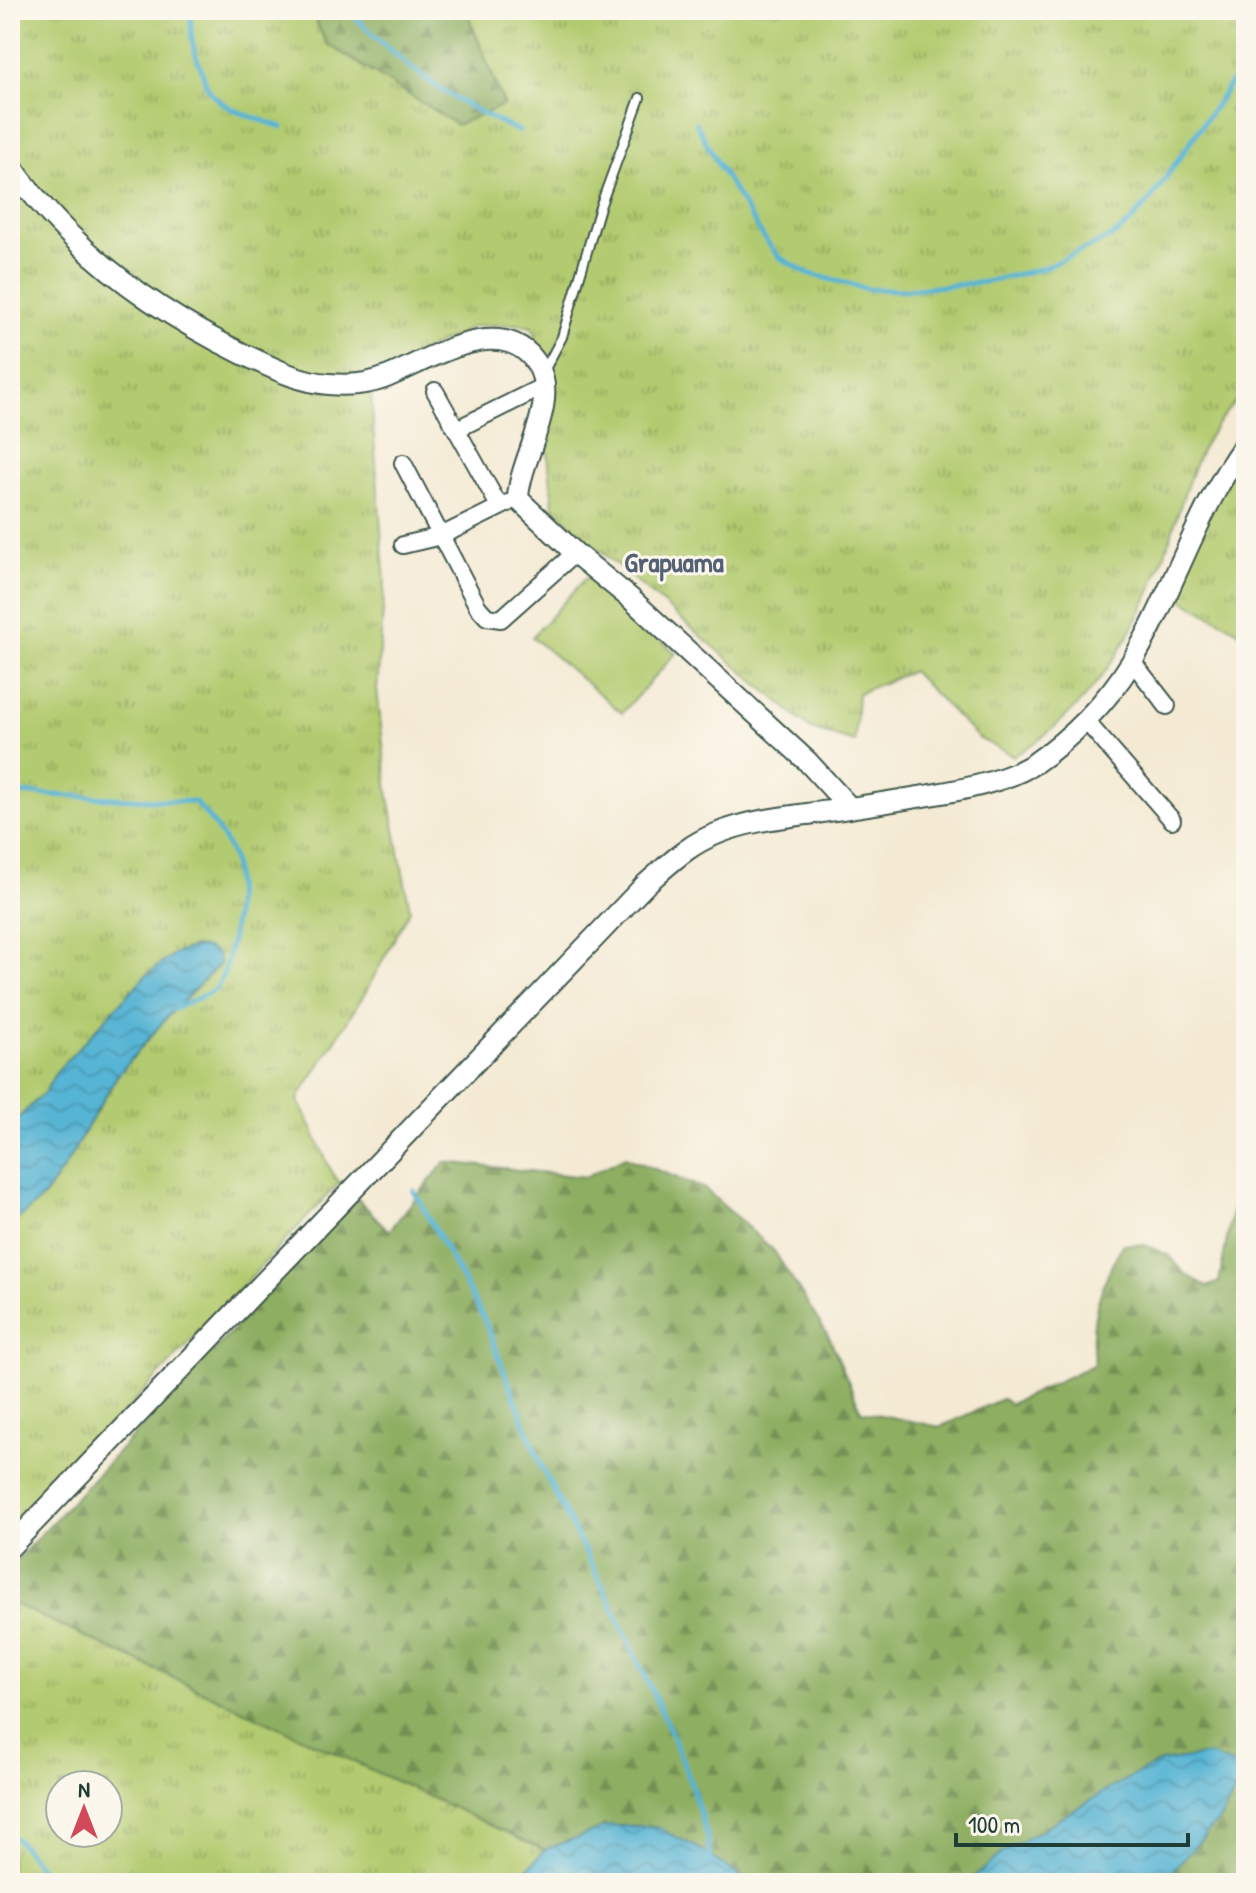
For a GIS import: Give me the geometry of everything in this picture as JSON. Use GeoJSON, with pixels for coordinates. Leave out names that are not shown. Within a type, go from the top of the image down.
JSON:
{"type":"FeatureCollection","features":[{"type":"Feature","properties":{"kind":"street"},"geometry":{"type":"LineString","coordinates":[[10,164],[74,240],[143,297],[230,347],[301,380],[358,384],[387,377],[431,355],[484,341],[502,340],[528,353],[543,380],[541,416],[509,502],[441,536],[403,545]]}},
{"type":"Feature","properties":{"kind":"street"},"geometry":{"type":"LineString","coordinates":[[457,429],[543,380]]}},
{"type":"Feature","properties":{"kind":"street"},"geometry":{"type":"LineString","coordinates":[[435,391],[457,429],[509,502],[631,599],[807,761],[850,808]]}},
{"type":"Feature","properties":{"kind":"street"},"geometry":{"type":"LineString","coordinates":[[10,1547],[647,883],[687,849],[715,834],[753,823],[957,790],[996,780],[1033,765],[1085,720],[1120,681],[1132,661],[1162,605],[1207,505],[1227,468],[1246,443]]}},
{"type":"Feature","properties":{"kind":"street"},"geometry":{"type":"LineString","coordinates":[[403,463],[478,607],[487,617],[501,619],[575,553]]}},
{"type":"Feature","properties":{"kind":"street"},"geometry":{"type":"LineString","coordinates":[[1132,661],[1167,706]]}},
{"type":"Feature","properties":{"kind":"street"},"geometry":{"type":"LineString","coordinates":[[1085,720],[1172,820]]}},
{"type":"Feature","properties":{"kind":"lane"},"geometry":{"type":"LineString","coordinates":[[543,380],[562,337],[600,207],[640,98]]}},
{"type":"Feature","properties":{"kind":"green space"},"geometry":{"type":"Polygon","coordinates":[[[10,10],[311,10],[326,43],[504,104],[466,10],[1246,10],[1246,391],[1228,410],[1202,449],[1151,589],[1123,645],[1086,696],[1040,738],[1014,756],[978,738],[912,671],[858,693],[855,742],[811,729],[577,531],[553,506],[537,339],[532,327],[517,324],[475,326],[414,355],[370,384],[385,583],[377,689],[388,792],[410,910],[365,993],[298,1099],[334,1177],[340,1182],[10,1534],[10,1226],[43,1197],[63,1169],[117,1076],[167,1017],[219,965],[206,948],[193,947],[174,954],[56,1072],[45,1092],[10,1126],[10,10]]]}},
{"type":"Feature","properties":{"kind":"green space"},"geometry":{"type":"Polygon","coordinates":[[[311,10],[466,10],[504,105],[457,125],[326,43],[311,10]]]}},
{"type":"Feature","properties":{"kind":"green space"},"geometry":{"type":"Polygon","coordinates":[[[1246,423],[1246,635],[1174,595],[1211,483],[1232,442],[1246,423]]]}},
{"type":"Feature","properties":{"kind":"green space"},"geometry":{"type":"Polygon","coordinates":[[[587,577],[676,653],[622,713],[532,637],[587,577]]]}},
{"type":"Feature","properties":{"kind":"green space"},"geometry":{"type":"Polygon","coordinates":[[[625,1157],[705,1189],[774,1251],[830,1339],[861,1411],[940,1427],[1002,1399],[1010,1404],[1095,1364],[1093,1333],[1098,1302],[1123,1244],[1145,1245],[1170,1256],[1184,1273],[1208,1287],[1219,1282],[1242,1157],[1246,1163],[1246,1883],[1161,1883],[1221,1818],[1121,1782],[1002,1853],[963,1883],[751,1883],[700,1849],[654,1826],[608,1826],[544,1850],[10,1602],[10,1567],[357,1198],[389,1231],[445,1162],[585,1177],[625,1157]]]}},
{"type":"Feature","properties":{"kind":"green space"},"geometry":{"type":"Polygon","coordinates":[[[10,1602],[544,1850],[516,1883],[10,1883],[10,1602]]]}},
{"type":"Feature","properties":{"kind":"water"},"geometry":{"type":"Polygon","coordinates":[[[193,947],[217,953],[220,964],[167,1017],[117,1076],[63,1169],[43,1197],[10,1226],[10,1126],[45,1092],[56,1072],[145,976],[174,954],[193,947]]]}},
{"type":"Feature","properties":{"kind":"water"},"geometry":{"type":"Polygon","coordinates":[[[1209,1755],[1237,1766],[1238,1785],[1221,1818],[1161,1883],[963,1883],[1002,1853],[1121,1782],[1161,1762],[1209,1755]]]}},
{"type":"Feature","properties":{"kind":"water"},"geometry":{"type":"Polygon","coordinates":[[[608,1826],[655,1826],[700,1849],[751,1883],[516,1883],[544,1850],[608,1826]]]}},
{"type":"Feature","properties":{"kind":"waterway"},"geometry":{"type":"LineString","coordinates":[[192,10],[193,46],[209,90],[232,109],[282,127]]}},
{"type":"Feature","properties":{"kind":"waterway"},"geometry":{"type":"LineString","coordinates":[[348,10],[427,80],[470,107],[519,131]]}},
{"type":"Feature","properties":{"kind":"waterway"},"geometry":{"type":"LineString","coordinates":[[696,123],[721,170],[764,238],[779,257],[807,273],[867,289],[904,290],[985,282],[1044,268],[1111,237],[1129,224],[1151,199],[1246,61]]}},
{"type":"Feature","properties":{"kind":"waterway"},"geometry":{"type":"LineString","coordinates":[[10,793],[195,802],[215,826],[228,847],[234,867],[235,903],[231,944],[215,990],[174,1009]]}},
{"type":"Feature","properties":{"kind":"waterway"},"geometry":{"type":"LineString","coordinates":[[414,1191],[484,1319],[542,1468],[604,1589],[666,1721],[687,1772],[706,1832],[711,1861]]}},
{"type":"Feature","properties":{"kind":"waterway"},"geometry":{"type":"LineString","coordinates":[[1235,1785],[1246,1774]]}},
{"type":"Feature","properties":{"kind":"waterway"},"geometry":{"type":"LineString","coordinates":[[10,1834],[56,1883]]}},
{"type":"Feature","properties":{"kind":"district","name":"Grapuama"},"geometry":{"type":"Point","coordinates":[674,562]}}]}
